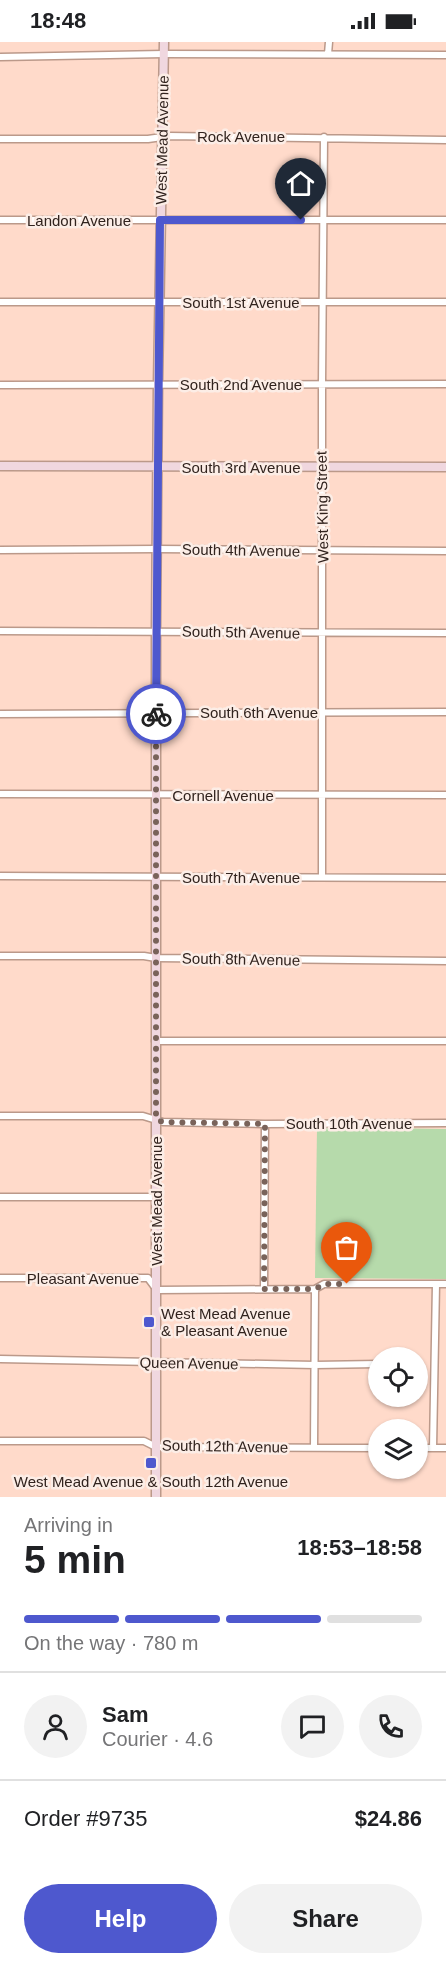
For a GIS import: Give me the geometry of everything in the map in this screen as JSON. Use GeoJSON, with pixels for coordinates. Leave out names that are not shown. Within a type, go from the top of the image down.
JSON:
{"type":"FeatureCollection","features":[{"type":"Feature","properties":{"kind":"street","name":"West Mead Avenue"},"geometry":{"type":"LineString","coordinates":[[156,1497],[156,631],[164,42]]}},
{"type":"Feature","properties":{"kind":"street"},"geometry":{"type":"LineString","coordinates":[[328,42],[328,54]]}},
{"type":"Feature","properties":{"kind":"street"},"geometry":{"type":"LineString","coordinates":[[0,57],[164,54],[446,55]]}},
{"type":"Feature","properties":{"kind":"street","name":"Rock Avenue"},"geometry":{"type":"LineString","coordinates":[[0,139],[148,139],[162,136],[446,140]]}},
{"type":"Feature","properties":{"kind":"street","name":"West King Street"},"geometry":{"type":"LineString","coordinates":[[322,877],[321,384],[324,137]]}},
{"type":"Feature","properties":{"kind":"street","name":"Landon Avenue"},"geometry":{"type":"LineString","coordinates":[[0,220],[446,220]]}},
{"type":"Feature","properties":{"kind":"street","name":"South 1st Avenue"},"geometry":{"type":"LineString","coordinates":[[0,302],[446,302]]}},
{"type":"Feature","properties":{"kind":"street","name":"South 2nd Avenue"},"geometry":{"type":"LineString","coordinates":[[0,385],[446,384]]}},
{"type":"Feature","properties":{"kind":"street","name":"South 3rd Avenue"},"geometry":{"type":"LineString","coordinates":[[0,466],[446,467]]}},
{"type":"Feature","properties":{"kind":"street","name":"South 4th Avenue"},"geometry":{"type":"LineString","coordinates":[[0,550],[446,551]]}},
{"type":"Feature","properties":{"kind":"street","name":"South 5th Avenue"},"geometry":{"type":"LineString","coordinates":[[0,631],[446,633]]}},
{"type":"Feature","properties":{"kind":"street","name":"South 6th Avenue"},"geometry":{"type":"LineString","coordinates":[[0,714],[446,712]]}},
{"type":"Feature","properties":{"kind":"street","name":"Cornell Avenue"},"geometry":{"type":"LineString","coordinates":[[0,794],[446,795]]}},
{"type":"Feature","properties":{"kind":"street","name":"South 7th Avenue"},"geometry":{"type":"LineString","coordinates":[[0,876],[446,878]]}},
{"type":"Feature","properties":{"kind":"street","name":"South 8th Avenue"},"geometry":{"type":"LineString","coordinates":[[0,956],[446,961]]}},
{"type":"Feature","properties":{"kind":"street"},"geometry":{"type":"LineString","coordinates":[[155,1041],[446,1041]]}},
{"type":"Feature","properties":{"kind":"street","name":"South 10th Avenue"},"geometry":{"type":"LineString","coordinates":[[0,1116],[142,1116],[163,1122],[265,1124],[446,1123]]}},
{"type":"Feature","properties":{"kind":"street"},"geometry":{"type":"LineString","coordinates":[[264,1289],[265,1124]]}},
{"type":"Feature","properties":{"kind":"street"},"geometry":{"type":"LineString","coordinates":[[0,1197],[156,1197]]}},
{"type":"Feature","properties":{"kind":"street","name":"Pleasant Avenue"},"geometry":{"type":"LineString","coordinates":[[0,1278],[147,1278],[157,1290],[315,1289],[324,1284],[446,1284]]}},
{"type":"Feature","properties":{"kind":"street"},"geometry":{"type":"LineString","coordinates":[[433,1448],[436,1284]]}},
{"type":"Feature","properties":{"kind":"street"},"geometry":{"type":"LineString","coordinates":[[314,1448],[315,1289]]}},
{"type":"Feature","properties":{"kind":"street","name":"Queen Avenue"},"geometry":{"type":"LineString","coordinates":[[0,1359],[368,1364]]}},
{"type":"Feature","properties":{"kind":"street","name":"South 12th Avenue"},"geometry":{"type":"LineString","coordinates":[[0,1441],[144,1441],[156,1447],[368,1448]]}},
{"type":"Feature","properties":{"kind":"street"},"geometry":{"type":"LineString","coordinates":[[428,1448],[446,1448]]}},
{"type":"Feature","properties":{"kind":"green space"},"geometry":{"type":"Polygon","coordinates":[[[317,1127],[446,1129],[446,1279],[315,1278],[317,1127]]]}},
{"type":"Feature","properties":{"kind":"way so far"},"geometry":{"type":"LineString","coordinates":[[156,714],[156,1119],[163,1122],[265,1124],[264,1289],[315,1289],[324,1284],[347,1284]]}},
{"type":"Feature","properties":{"kind":"place","name":"West Mead Avenue & Pleasant Avenue"},"geometry":{"type":"Point","coordinates":[149,1322]}},
{"type":"Feature","properties":{"kind":"place","name":"West Mead Avenue & South 12th Avenue"},"geometry":{"type":"Point","coordinates":[151,1463]}},
{"type":"Feature","properties":{"kind":"route"},"geometry":{"type":"LineString","coordinates":[[156,714],[160,220],[301,220]]}}]}
